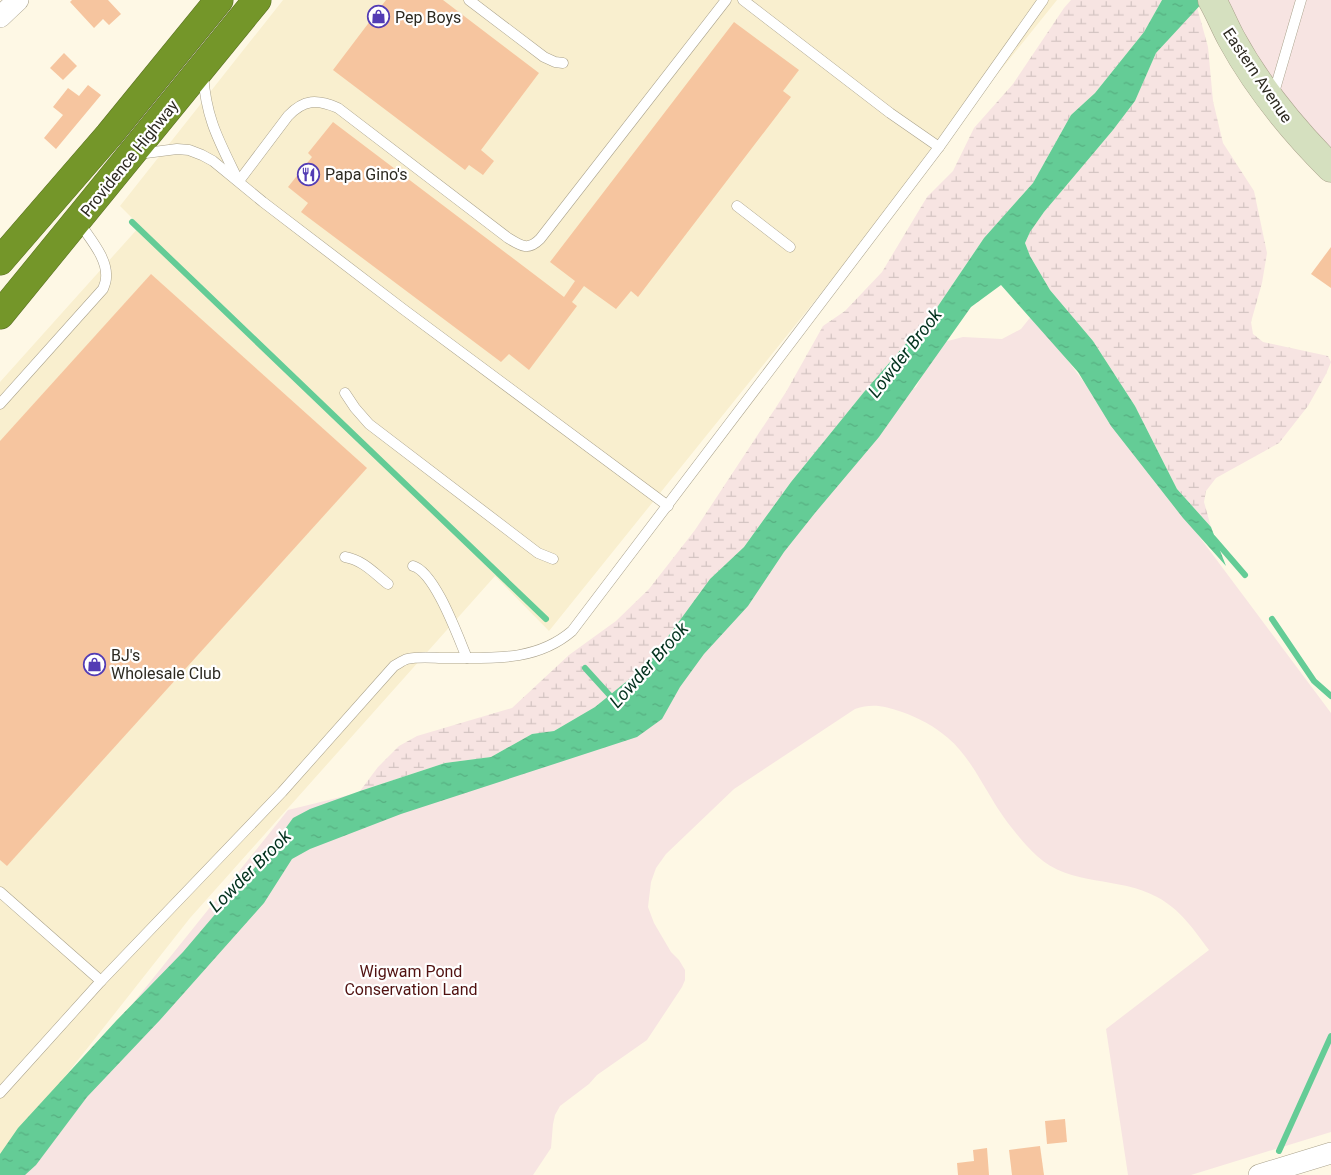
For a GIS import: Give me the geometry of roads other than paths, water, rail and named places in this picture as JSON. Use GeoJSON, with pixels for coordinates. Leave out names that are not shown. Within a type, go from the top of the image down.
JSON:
{"type":"FeatureCollection","features":[{"type":"Feature","properties":{"kind":"highway","name":"Providence Highway"},"geometry":{"type":"LineString","coordinates":[[0,261],[103,142],[219,0]]}},
{"type":"Feature","properties":{"kind":"highway","name":"Providence Highway"},"geometry":{"type":"LineString","coordinates":[[0,315],[257,0]]}},
{"type":"Feature","properties":{"kind":"main road","name":"Eastern Avenue"},"geometry":{"type":"LineString","coordinates":[[1213,2],[1231,38],[1272,101],[1291,125],[1331,168]]}},
{"type":"Feature","properties":{"kind":"street"},"geometry":{"type":"LineString","coordinates":[[0,18],[18,0]]}},
{"type":"Feature","properties":{"kind":"street"},"geometry":{"type":"LineString","coordinates":[[1258,1175],[1331,1153]]}},
{"type":"Feature","properties":{"kind":"lane"},"geometry":{"type":"LineString","coordinates":[[469,0],[544,57],[563,63]]}},
{"type":"Feature","properties":{"kind":"lane"},"geometry":{"type":"LineString","coordinates":[[239,181],[296,108],[311,102],[326,103],[338,108],[508,238],[527,247],[534,245],[726,0]]}},
{"type":"Feature","properties":{"kind":"lane"},"geometry":{"type":"LineString","coordinates":[[743,0],[890,113],[939,147]]}},
{"type":"Feature","properties":{"kind":"lane"},"geometry":{"type":"LineString","coordinates":[[0,1093],[101,981],[282,792],[394,666],[408,659],[498,658],[521,655],[543,650],[560,642],[572,631],[939,147],[1043,0]]}},
{"type":"Feature","properties":{"kind":"lane"},"geometry":{"type":"LineString","coordinates":[[1272,101],[1301,0]]}},
{"type":"Feature","properties":{"kind":"lane"},"geometry":{"type":"LineString","coordinates":[[202,68],[204,97],[208,115],[239,181]]}},
{"type":"Feature","properties":{"kind":"lane"},"geometry":{"type":"LineString","coordinates":[[132,154],[165,150],[189,150],[213,162],[403,309],[668,506]]}},
{"type":"Feature","properties":{"kind":"lane"},"geometry":{"type":"LineString","coordinates":[[737,206],[790,247]]}},
{"type":"Feature","properties":{"kind":"lane"},"geometry":{"type":"LineString","coordinates":[[0,404],[102,290],[106,279],[102,259],[78,221]]}},
{"type":"Feature","properties":{"kind":"lane"},"geometry":{"type":"LineString","coordinates":[[345,393],[355,408],[376,429],[538,553],[553,559]]}},
{"type":"Feature","properties":{"kind":"lane"},"geometry":{"type":"LineString","coordinates":[[345,558],[354,559],[362,563],[388,584]]}},
{"type":"Feature","properties":{"kind":"lane"},"geometry":{"type":"LineString","coordinates":[[414,566],[420,568],[425,574],[444,604],[467,658]]}},
{"type":"Feature","properties":{"kind":"lane"},"geometry":{"type":"LineString","coordinates":[[0,892],[101,981]]}},
{"type":"Feature","properties":{"kind":"water","name":"Lowder Brook"},"geometry":{"type":"Polygon","coordinates":[[[1162,0],[1205,0],[1156,53],[1135,101],[1044,212],[1025,243],[1030,256],[1050,290],[1093,341],[1135,406],[1177,489],[1211,527],[1226,566],[1183,518],[1111,426],[1078,372],[1001,285],[971,307],[879,437],[784,552],[748,606],[704,654],[680,687],[662,719],[637,737],[401,814],[310,849],[292,859],[264,903],[160,1020],[87,1097],[36,1165],[25,1175],[0,1175],[0,1154],[18,1128],[116,1021],[183,952],[269,851],[293,818],[310,809],[445,763],[491,757],[532,734],[554,731],[595,707],[648,664],[710,579],[744,547],[791,482],[864,392],[936,309],[984,238],[1033,183],[1071,115],[1095,93],[1144,32],[1162,0]]]}},
{"type":"Feature","properties":{"kind":"waterway"},"geometry":{"type":"LineString","coordinates":[[132,222],[546,619]]}},
{"type":"Feature","properties":{"kind":"waterway"},"geometry":{"type":"LineString","coordinates":[[1213,538],[1245,575]]}},
{"type":"Feature","properties":{"kind":"waterway"},"geometry":{"type":"LineString","coordinates":[[1272,619],[1314,681],[1331,696]]}},
{"type":"Feature","properties":{"kind":"waterway","name":"Lowder Brook"},"geometry":{"type":"LineString","coordinates":[[585,668],[614,700]]}},
{"type":"Feature","properties":{"kind":"waterway"},"geometry":{"type":"LineString","coordinates":[[1279,1151],[1331,1036]]}},
{"type":"Feature","properties":{"kind":"place","name":"Pep Boys"},"geometry":{"type":"Point","coordinates":[379,17]}},
{"type":"Feature","properties":{"kind":"place","name":"Papa Gino's"},"geometry":{"type":"Point","coordinates":[309,174]}},
{"type":"Feature","properties":{"kind":"place","name":"BJ's Wholesale Club"},"geometry":{"type":"Point","coordinates":[95,664]}},
{"type":"Feature","properties":{"kind":"park label","name":"Wigwam Pond Conservation Land"},"geometry":{"type":"Point","coordinates":[411,980]}}]}
